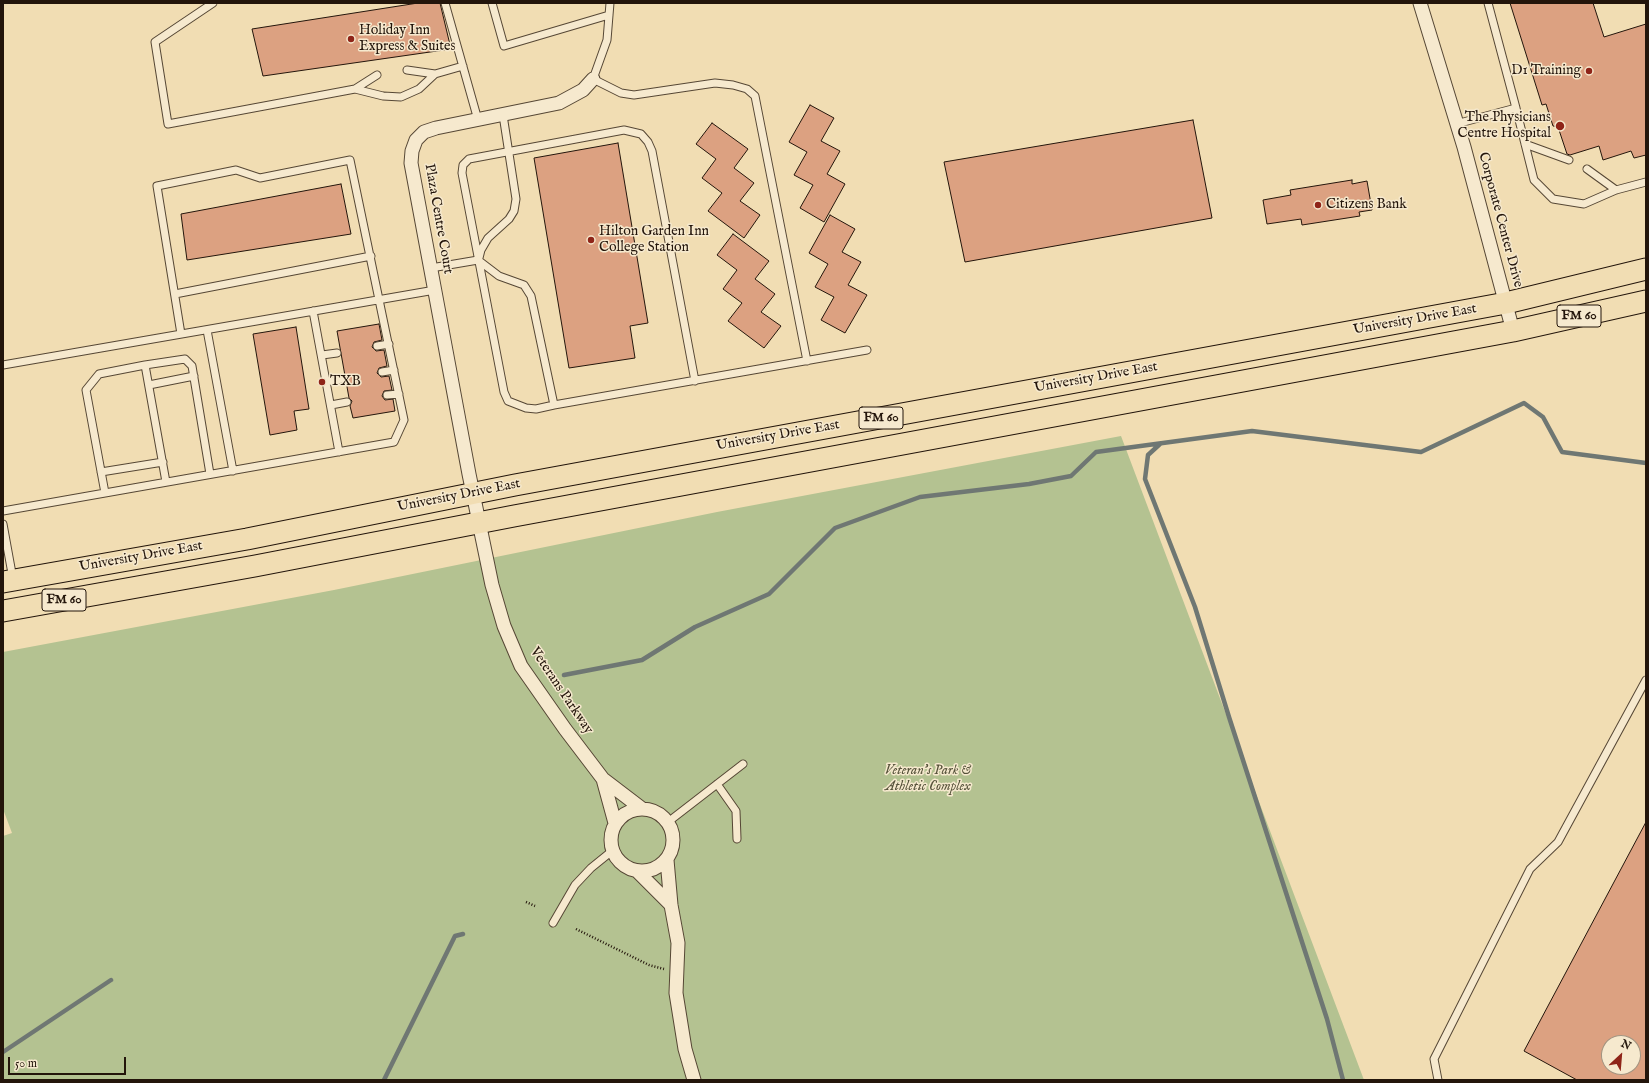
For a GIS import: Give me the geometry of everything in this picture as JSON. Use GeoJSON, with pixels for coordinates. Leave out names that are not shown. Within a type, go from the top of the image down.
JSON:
{"type":"FeatureCollection","features":[{"type":"Feature","properties":{"kind":"main road","name":"University Drive East"},"geometry":{"type":"LineString","coordinates":[[8,581],[247,539],[473,493],[1506,303],[1646,269]]}},
{"type":"Feature","properties":{"kind":"main road","name":"University Drive East"},"geometry":{"type":"LineString","coordinates":[[3,611],[255,566],[1513,331],[1646,302]]}},
{"type":"Feature","properties":{"kind":"street","name":"Corporate Center Drive"},"geometry":{"type":"LineString","coordinates":[[1420,3],[1456,124],[1513,331]]}},
{"type":"Feature","properties":{"kind":"street","name":"Plaza Centre Court"},"geometry":{"type":"LineString","coordinates":[[479,523],[411,163],[412,150],[416,140],[424,132],[559,103],[583,90],[593,79]]}},
{"type":"Feature","properties":{"kind":"street","name":"Veterans Parkway"},"geometry":{"type":"LineString","coordinates":[[479,523],[492,584],[504,626],[521,666],[564,729],[603,779],[641,808]]}},
{"type":"Feature","properties":{"kind":"street","name":"Veterans Parkway"},"geometry":{"type":"LineString","coordinates":[[603,779],[615,823]]}},
{"type":"Feature","properties":{"kind":"street"},"geometry":{"type":"LineString","coordinates":[[641,808],[651,810],[661,814],[668,822],[673,831],[674,842],[672,852],[667,860],[658,867],[648,871],[637,871],[626,868],[618,861],[612,852],[610,842],[611,832],[615,823],[622,815],[631,810],[641,808]]}},
{"type":"Feature","properties":{"kind":"street"},"geometry":{"type":"LineString","coordinates":[[667,860],[671,905],[678,943],[676,993],[685,1049],[694,1080]]}},
{"type":"Feature","properties":{"kind":"street"},"geometry":{"type":"LineString","coordinates":[[637,871],[671,905]]}},
{"type":"Feature","properties":{"kind":"lane"},"geometry":{"type":"LineString","coordinates":[[213,3],[155,42],[168,124],[355,89],[377,75]]}},
{"type":"Feature","properties":{"kind":"lane"},"geometry":{"type":"LineString","coordinates":[[445,3],[478,120]]}},
{"type":"Feature","properties":{"kind":"lane"},"geometry":{"type":"LineString","coordinates":[[492,3],[504,46],[609,15]]}},
{"type":"Feature","properties":{"kind":"lane"},"geometry":{"type":"LineString","coordinates":[[610,3],[607,40],[593,79],[621,93],[634,95],[714,83],[733,85],[747,89],[755,96],[807,361]]}},
{"type":"Feature","properties":{"kind":"lane"},"geometry":{"type":"LineString","coordinates":[[1488,3],[1534,180],[1553,199],[1584,204],[1616,190],[1646,182]]}},
{"type":"Feature","properties":{"kind":"lane"},"geometry":{"type":"LineString","coordinates":[[407,70],[435,74],[463,66]]}},
{"type":"Feature","properties":{"kind":"lane"},"geometry":{"type":"LineString","coordinates":[[355,89],[383,96],[401,96],[419,89],[435,74]]}},
{"type":"Feature","properties":{"kind":"lane"},"geometry":{"type":"LineString","coordinates":[[1456,124],[1516,108]]}},
{"type":"Feature","properties":{"kind":"lane"},"geometry":{"type":"LineString","coordinates":[[478,260],[481,250],[488,238],[509,219],[514,211],[516,199],[503,115]]}},
{"type":"Feature","properties":{"kind":"lane"},"geometry":{"type":"LineString","coordinates":[[695,381],[652,151],[648,142],[640,134],[624,130],[469,159],[463,164],[462,172],[478,260],[504,392],[508,401],[526,408],[536,409],[554,405],[695,381],[867,350]]}},
{"type":"Feature","properties":{"kind":"lane"},"geometry":{"type":"LineString","coordinates":[[1525,144],[1569,160]]}},
{"type":"Feature","properties":{"kind":"lane"},"geometry":{"type":"LineString","coordinates":[[3,511],[394,442],[404,420],[350,160],[260,178],[236,170],[157,186],[181,334]]}},
{"type":"Feature","properties":{"kind":"lane"},"geometry":{"type":"LineString","coordinates":[[1587,169],[1616,190]]}},
{"type":"Feature","properties":{"kind":"lane"},"geometry":{"type":"LineString","coordinates":[[175,294],[371,256]]}},
{"type":"Feature","properties":{"kind":"lane"},"geometry":{"type":"LineString","coordinates":[[431,268],[478,260],[499,276],[524,285],[531,296],[554,405]]}},
{"type":"Feature","properties":{"kind":"lane"},"geometry":{"type":"LineString","coordinates":[[3,365],[435,290]]}},
{"type":"Feature","properties":{"kind":"lane"},"geometry":{"type":"LineString","coordinates":[[314,311],[339,452]]}},
{"type":"Feature","properties":{"kind":"lane"},"geometry":{"type":"LineString","coordinates":[[207,330],[233,471]]}},
{"type":"Feature","properties":{"kind":"lane"},"geometry":{"type":"LineString","coordinates":[[377,346],[389,344]]}},
{"type":"Feature","properties":{"kind":"lane"},"geometry":{"type":"LineString","coordinates":[[322,355],[337,353]]}},
{"type":"Feature","properties":{"kind":"lane"},"geometry":{"type":"LineString","coordinates":[[105,493],[86,390],[99,374],[145,365],[185,359],[192,366],[210,474]]}},
{"type":"Feature","properties":{"kind":"lane"},"geometry":{"type":"LineString","coordinates":[[145,365],[166,482]]}},
{"type":"Feature","properties":{"kind":"lane"},"geometry":{"type":"LineString","coordinates":[[382,372],[394,370]]}},
{"type":"Feature","properties":{"kind":"lane"},"geometry":{"type":"LineString","coordinates":[[148,385],[194,376]]}},
{"type":"Feature","properties":{"kind":"lane"},"geometry":{"type":"LineString","coordinates":[[326,382],[342,379]]}},
{"type":"Feature","properties":{"kind":"lane"},"geometry":{"type":"LineString","coordinates":[[387,396],[399,394]]}},
{"type":"Feature","properties":{"kind":"lane"},"geometry":{"type":"LineString","coordinates":[[331,405],[347,402]]}},
{"type":"Feature","properties":{"kind":"lane"},"geometry":{"type":"LineString","coordinates":[[101,472],[162,462]]}},
{"type":"Feature","properties":{"kind":"lane"},"geometry":{"type":"LineString","coordinates":[[3,524],[8,581]]}},
{"type":"Feature","properties":{"kind":"lane"},"geometry":{"type":"LineString","coordinates":[[1438,1080],[1434,1059],[1530,869],[1558,842],[1646,680]]}},
{"type":"Feature","properties":{"kind":"lane"},"geometry":{"type":"LineString","coordinates":[[668,822],[743,764]]}},
{"type":"Feature","properties":{"kind":"lane"},"geometry":{"type":"LineString","coordinates":[[717,784],[736,811],[737,839]]}},
{"type":"Feature","properties":{"kind":"lane"},"geometry":{"type":"LineString","coordinates":[[553,922],[575,885],[591,868],[612,852]]}},
{"type":"Feature","properties":{"kind":"path"},"geometry":{"type":"LineString","coordinates":[[526,902],[534,906]]}},
{"type":"Feature","properties":{"kind":"path"},"geometry":{"type":"LineString","coordinates":[[576,929],[649,965],[664,969]]}},
{"type":"Feature","properties":{"kind":"green space","name":"Veteran's Park & Athletic Complex"},"geometry":{"type":"Polygon","coordinates":[[[1121,436],[1364,1080],[3,1080],[3,836],[12,833],[3,809],[3,652],[334,590],[717,512],[1121,436]]]}},
{"type":"Feature","properties":{"kind":"building","name":"Holiday Inn Express & Suites"},"geometry":{"type":"Polygon","coordinates":[[[418,3],[440,3],[451,49],[263,76],[252,29],[418,3]]]}},
{"type":"Feature","properties":{"kind":"building","name":"D1 Training"},"geometry":{"type":"Polygon","coordinates":[[[1510,3],[1593,3],[1604,37],[1646,24],[1646,155],[1634,158],[1631,151],[1603,160],[1599,146],[1570,155],[1567,154],[1558,127],[1553,126],[1546,104],[1542,105],[1510,3]]]}},
{"type":"Feature","properties":{"kind":"building"},"geometry":{"type":"Polygon","coordinates":[[[810,105],[834,118],[821,141],[840,151],[827,174],[845,184],[824,222],[800,208],[813,185],[794,175],[807,152],[789,142],[810,105]]]}},
{"type":"Feature","properties":{"kind":"building"},"geometry":{"type":"Polygon","coordinates":[[[1193,120],[1212,218],[965,262],[944,162],[1193,120]]]}},
{"type":"Feature","properties":{"kind":"building"},"geometry":{"type":"Polygon","coordinates":[[[712,123],[748,149],[734,168],[754,183],[740,201],[760,215],[744,238],[708,211],[722,193],[702,178],[716,159],[696,144],[712,123]]]}},
{"type":"Feature","properties":{"kind":"building","name":"Hilton Garden Inn College Station"},"geometry":{"type":"Polygon","coordinates":[[[618,143],[648,323],[630,326],[635,358],[569,368],[534,158],[618,143]]]}},
{"type":"Feature","properties":{"kind":"building","name":"Citizens Bank"},"geometry":{"type":"Polygon","coordinates":[[[1352,180],[1352,184],[1367,181],[1372,210],[1359,212],[1360,216],[1302,225],[1301,219],[1267,224],[1263,200],[1291,195],[1290,190],[1352,180]]]}},
{"type":"Feature","properties":{"kind":"building"},"geometry":{"type":"Polygon","coordinates":[[[341,184],[351,234],[187,260],[181,214],[341,184]]]}},
{"type":"Feature","properties":{"kind":"building"},"geometry":{"type":"Polygon","coordinates":[[[830,215],[855,229],[842,252],[861,262],[848,285],[867,295],[845,333],[821,320],[834,297],[815,287],[828,264],[809,253],[830,215]]]}},
{"type":"Feature","properties":{"kind":"building"},"geometry":{"type":"Polygon","coordinates":[[[733,234],[769,261],[755,279],[775,294],[761,312],[781,326],[764,348],[728,321],[742,303],[723,289],[737,270],[717,255],[733,234]]]}},
{"type":"Feature","properties":{"kind":"building"},"geometry":{"type":"Polygon","coordinates":[[[379,324],[382,340],[374,342],[372,347],[376,351],[384,350],[387,366],[379,368],[377,373],[381,377],[389,376],[392,390],[384,391],[382,396],[385,400],[393,399],[395,411],[353,418],[350,406],[352,401],[349,398],[337,331],[379,324]]]}},
{"type":"Feature","properties":{"kind":"building"},"geometry":{"type":"Polygon","coordinates":[[[296,327],[309,409],[294,411],[297,430],[270,435],[253,334],[296,327]]]}},
{"type":"Feature","properties":{"kind":"building"},"geometry":{"type":"Polygon","coordinates":[[[1646,822],[1646,1080],[1577,1080],[1524,1051],[1646,822]]]}},
{"type":"Feature","properties":{"kind":"waterway"},"geometry":{"type":"LineString","coordinates":[[564,675],[642,660],[695,627],[769,594],[835,528],[920,497],[1029,484],[1071,476],[1096,452],[1252,431],[1421,452],[1524,403],[1543,417],[1562,452],[1646,463]]}},
{"type":"Feature","properties":{"kind":"waterway"},"geometry":{"type":"LineString","coordinates":[[1160,444],[1148,455],[1145,479],[1195,607],[1327,1019],[1343,1080]]}},
{"type":"Feature","properties":{"kind":"waterway"},"geometry":{"type":"LineString","coordinates":[[384,1080],[455,936],[463,934]]}},
{"type":"Feature","properties":{"kind":"waterway"},"geometry":{"type":"LineString","coordinates":[[3,1052],[111,980]]}},
{"type":"Feature","properties":{"kind":"place","name":"Holiday Inn Express & Suites"},"geometry":{"type":"Point","coordinates":[351,39]}},
{"type":"Feature","properties":{"kind":"place","name":"D1 Training"},"geometry":{"type":"Point","coordinates":[1589,71]}},
{"type":"Feature","properties":{"kind":"place","name":"The Physicians Centre Hospital"},"geometry":{"type":"Point","coordinates":[1560,126]}},
{"type":"Feature","properties":{"kind":"place","name":"Citizens Bank"},"geometry":{"type":"Point","coordinates":[1318,205]}},
{"type":"Feature","properties":{"kind":"place","name":"Hilton Garden Inn College Station"},"geometry":{"type":"Point","coordinates":[591,240]}},
{"type":"Feature","properties":{"kind":"place","name":"TXB"},"geometry":{"type":"Point","coordinates":[322,382]}}]}
